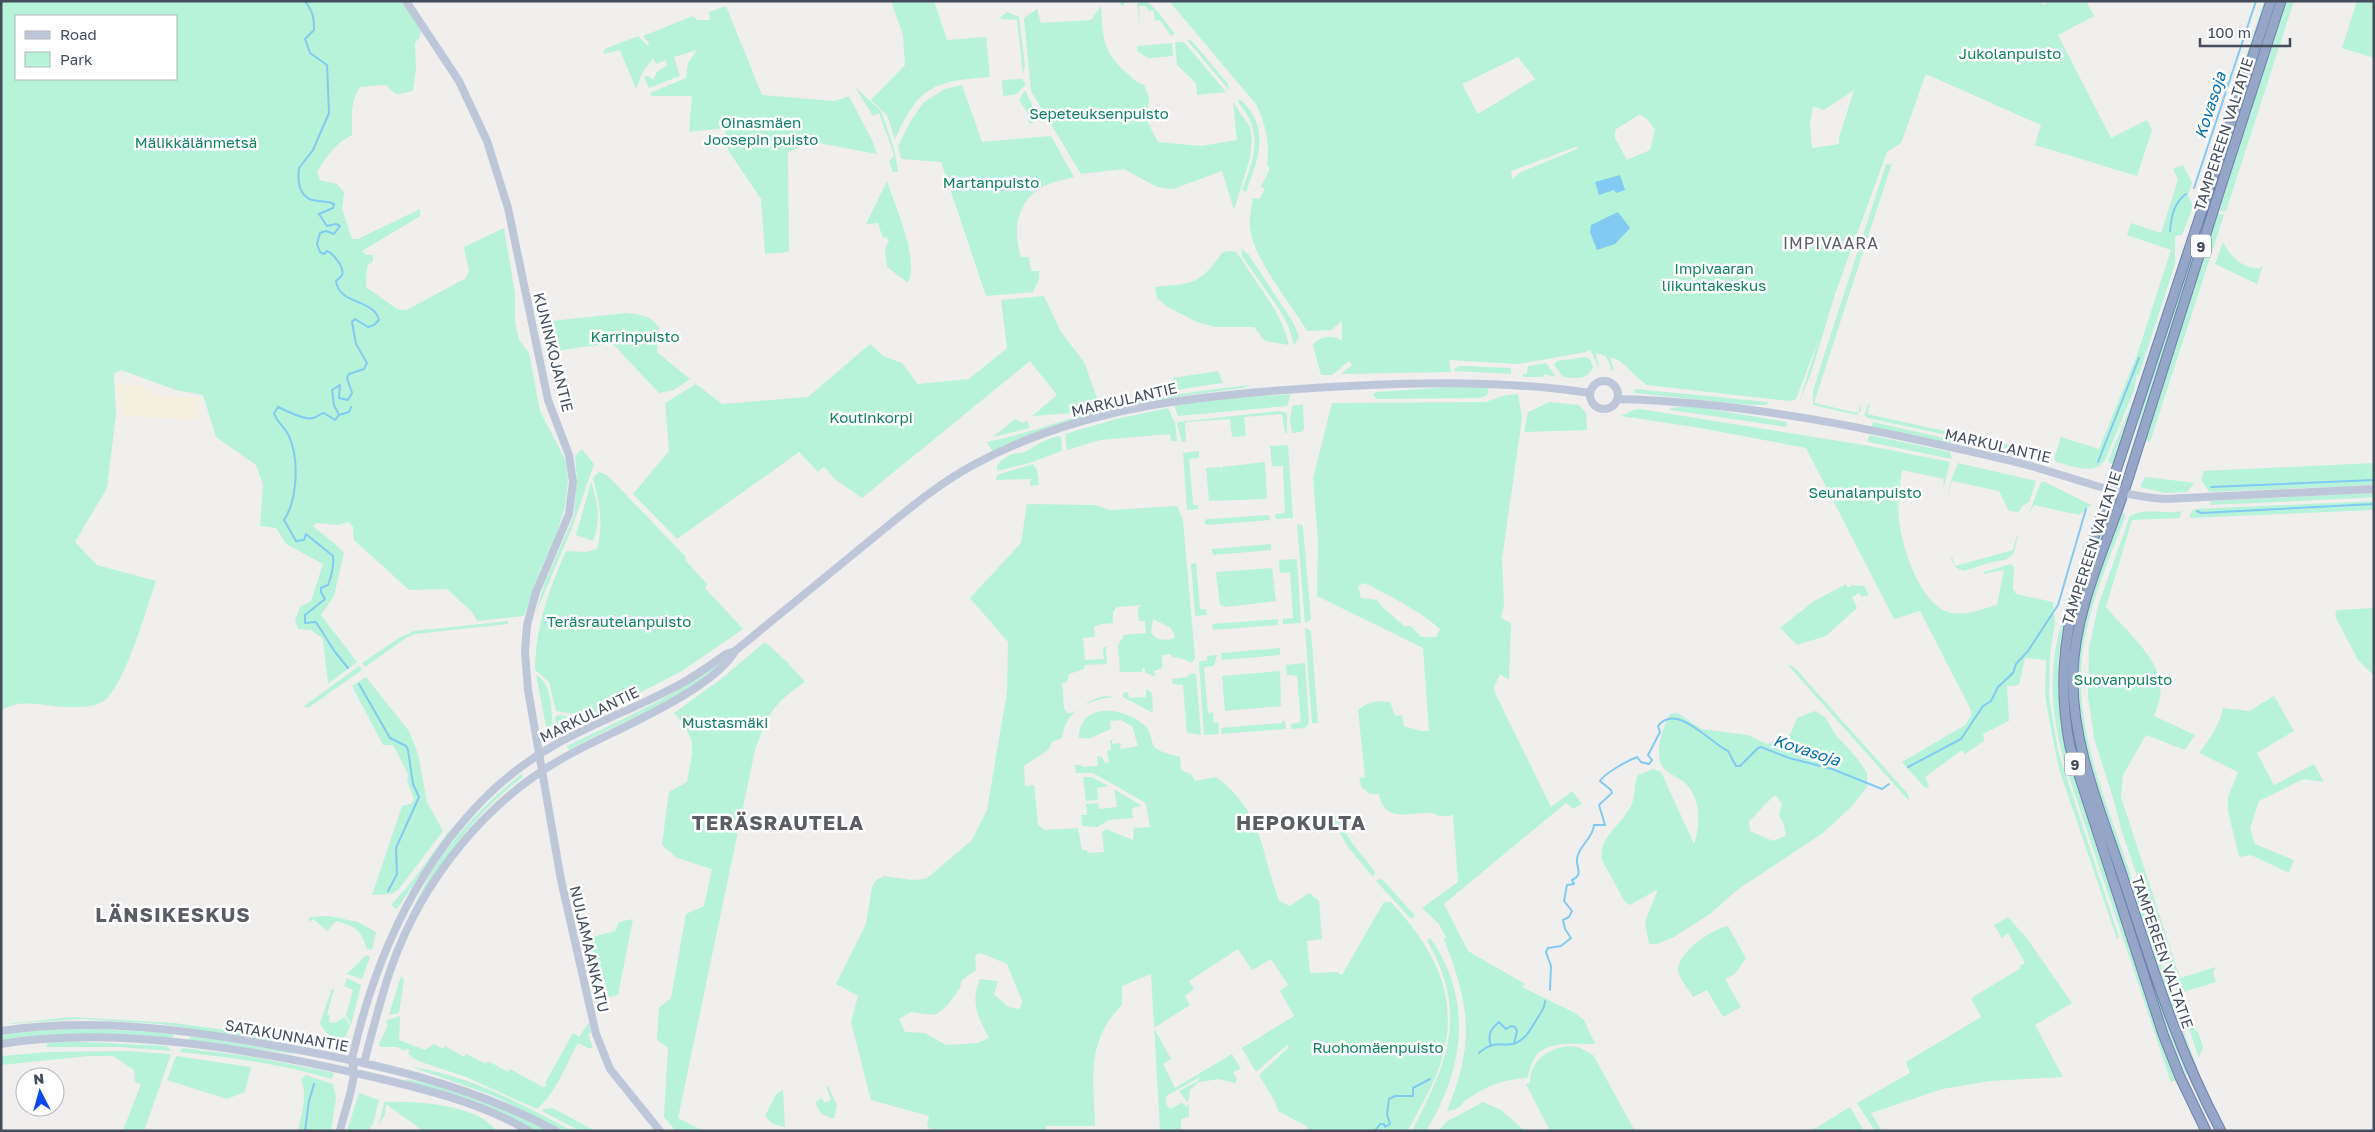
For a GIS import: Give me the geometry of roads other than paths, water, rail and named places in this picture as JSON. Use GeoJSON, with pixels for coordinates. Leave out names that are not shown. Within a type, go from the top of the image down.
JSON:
{"type":"FeatureCollection","features":[{"type":"Feature","properties":{"kind":"highway","name":"TAMPEREEN VALTATIE"},"geometry":{"type":"LineString","coordinates":[[2206,1131],[2180,1077],[2163,1034],[2082,788],[2070,747],[2063,712],[2064,654],[2071,612],[2270,1]]}},
{"type":"Feature","properties":{"kind":"highway","name":"TAMPEREEN VALTATIE"},"geometry":{"type":"LineString","coordinates":[[2221,1131],[2192,1075],[2175,1032],[2092,786],[2077,728],[2073,695],[2074,655],[2086,602],[2124,492],[2187,289],[2281,1]]}},
{"type":"Feature","properties":{"kind":"main road","name":"KUNINKOJANTIE"},"geometry":{"type":"LineString","coordinates":[[406,1],[458,81],[477,117],[494,161],[508,208],[548,400],[571,463],[573,491],[570,514],[536,592],[527,626],[525,663],[539,754]]}},
{"type":"Feature","properties":{"kind":"main road"},"geometry":{"type":"LineString","coordinates":[[1606,381],[1615,387],[1617,399],[1610,407],[1602,408],[1592,402],[1590,393],[1596,384],[1606,381]]}},
{"type":"Feature","properties":{"kind":"main road","name":"MARKULANTIE"},"geometry":{"type":"LineString","coordinates":[[352,1060],[370,993],[387,948],[427,872],[450,840],[481,803],[539,754],[574,735],[668,691],[736,650],[932,492],[972,466],[999,452],[1069,425],[1148,406],[1246,392],[1463,383],[1523,385],[1590,393]]}},
{"type":"Feature","properties":{"kind":"main road","name":"MARKULANTIE"},"geometry":{"type":"LineString","coordinates":[[1617,399],[1692,402],[1769,412],[1858,428],[2040,468],[2145,497],[2165,499],[2374,489]]}},
{"type":"Feature","properties":{"kind":"main road","name":"MARKULANTIE"},"geometry":{"type":"LineString","coordinates":[[364,1063],[394,961],[418,910],[438,877],[471,833],[490,813],[542,771],[577,750],[676,700],[731,659],[736,650]]}},
{"type":"Feature","properties":{"kind":"main road","name":"NUIJAMAANKATU"},"geometry":{"type":"LineString","coordinates":[[539,754],[572,937],[598,1042],[610,1069],[660,1131]]}},
{"type":"Feature","properties":{"kind":"main road","name":"SATAKUNNANTIE"},"geometry":{"type":"LineString","coordinates":[[1,1031],[76,1024],[134,1026],[240,1040],[352,1060],[422,1077],[472,1092],[511,1108],[556,1131]]}},
{"type":"Feature","properties":{"kind":"main road","name":"SATAKUNNANTIE"},"geometry":{"type":"LineString","coordinates":[[1,1044],[76,1037],[136,1040],[219,1048],[354,1072],[456,1099],[489,1111],[529,1131]]}},
{"type":"Feature","properties":{"kind":"main road"},"geometry":{"type":"LineString","coordinates":[[340,1131],[354,1072],[352,1060]]}},
{"type":"Feature","properties":{"kind":"main road"},"geometry":{"type":"LineString","coordinates":[[354,1072],[364,1063]]}},
{"type":"Feature","properties":{"kind":"water"},"geometry":{"type":"Polygon","coordinates":[[[1620,175],[1625,190],[1616,193],[1614,190],[1599,195],[1595,182],[1620,175]]]}},
{"type":"Feature","properties":{"kind":"water"},"geometry":{"type":"Polygon","coordinates":[[[1618,212],[1630,228],[1615,244],[1597,250],[1590,232],[1591,225],[1618,212]]]}},
{"type":"Feature","properties":{"kind":"waterway"},"geometry":{"type":"LineString","coordinates":[[305,1],[310,8],[314,22],[314,30],[305,39],[310,53],[327,65],[329,113],[313,150],[299,168],[299,185],[307,198],[334,204],[333,208],[319,214],[327,226],[336,224],[340,226],[334,234],[326,231],[320,233],[317,244],[320,252],[324,254],[327,251],[329,252],[340,265],[342,275],[336,281],[343,294],[371,308],[379,320],[374,325],[368,327],[355,319],[352,322],[356,344],[367,363],[364,369],[349,374],[347,378],[352,393],[348,400],[339,398],[340,385],[332,390],[334,405],[339,415],[335,420],[324,413],[309,419],[278,407],[274,413],[289,436],[296,467],[292,501],[284,520],[296,541],[304,540],[306,534],[333,556],[332,574],[328,585],[321,588],[325,599],[305,615],[305,623],[316,622],[335,652],[348,668]]}},
{"type":"Feature","properties":{"kind":"waterway","name":"Kovasoja"},"geometry":{"type":"LineString","coordinates":[[2194,188],[2256,1]]}},
{"type":"Feature","properties":{"kind":"waterway"},"geometry":{"type":"LineString","coordinates":[[2170,231],[2174,210],[2186,194]]}},
{"type":"Feature","properties":{"kind":"waterway","name":"Kovasoja"},"geometry":{"type":"LineString","coordinates":[[2098,462],[2139,358]]}},
{"type":"Feature","properties":{"kind":"waterway"},"geometry":{"type":"LineString","coordinates":[[339,415],[349,412],[351,407]]}},
{"type":"Feature","properties":{"kind":"waterway"},"geometry":{"type":"LineString","coordinates":[[2211,487],[2374,480]]}},
{"type":"Feature","properties":{"kind":"waterway"},"geometry":{"type":"LineString","coordinates":[[2197,511],[2201,513],[2374,504]]}},
{"type":"Feature","properties":{"kind":"waterway","name":"Kovasoja"},"geometry":{"type":"LineString","coordinates":[[1908,767],[1961,739],[1983,706],[1991,701],[1998,687],[2013,673],[2016,664],[2028,651],[2058,605],[2086,509]]}},
{"type":"Feature","properties":{"kind":"waterway"},"geometry":{"type":"LineString","coordinates":[[359,684],[390,738],[406,746],[413,784],[419,797],[396,848],[397,874],[388,891]]}},
{"type":"Feature","properties":{"kind":"waterway","name":"Kovasoja"},"geometry":{"type":"LineString","coordinates":[[1550,990],[1551,966],[1546,952],[1548,948],[1561,946],[1571,938],[1565,929],[1563,920],[1569,917],[1572,911],[1564,901],[1567,885],[1574,884],[1572,880],[1578,876],[1578,854],[1591,834],[1594,825],[1605,825],[1599,805],[1612,793],[1600,781],[1611,771],[1637,757],[1641,762],[1649,764],[1652,760],[1648,755],[1660,732],[1658,726],[1666,720],[1684,721],[1693,726],[1728,751],[1736,766],[1740,766],[1761,747],[1789,758],[1832,769],[1882,789],[1889,784]]}},
{"type":"Feature","properties":{"kind":"waterway","name":"Kovasoja"},"geometry":{"type":"LineString","coordinates":[[1479,1053],[1490,1046],[1516,1043],[1523,1038],[1542,1010],[1545,1001]]}},
{"type":"Feature","properties":{"kind":"waterway"},"geometry":{"type":"LineString","coordinates":[[1491,1046],[1490,1033],[1499,1022],[1506,1029],[1511,1026],[1515,1027],[1517,1031],[1514,1044]]}},
{"type":"Feature","properties":{"kind":"waterway","name":"Kovasoja"},"geometry":{"type":"LineString","coordinates":[[1375,1131],[1380,1124],[1384,1124],[1385,1127],[1390,1124],[1387,1114],[1389,1099],[1395,1096],[1413,1096],[1413,1088],[1430,1079]]}},
{"type":"Feature","properties":{"kind":"waterway"},"geometry":{"type":"LineString","coordinates":[[305,1131],[309,1101],[314,1084]]}},
{"type":"Feature","properties":{"kind":"district","name":"IMPIVAARA"},"geometry":{"type":"Point","coordinates":[1831,243]}},
{"type":"Feature","properties":{"kind":"district","name":"TERÄSRAUTELA"},"geometry":{"type":"Point","coordinates":[778,822]}},
{"type":"Feature","properties":{"kind":"district","name":"HEPOKULTA"},"geometry":{"type":"Point","coordinates":[1301,822]}},
{"type":"Feature","properties":{"kind":"district","name":"LÄNSIKESKUS"},"geometry":{"type":"Point","coordinates":[173,914]}},
{"type":"Feature","properties":{"kind":"park label","name":"Jukolanpuisto"},"geometry":{"type":"Point","coordinates":[2010,53]}},
{"type":"Feature","properties":{"kind":"park label","name":"Sepeteuksenpuisto"},"geometry":{"type":"Point","coordinates":[1099,113]}},
{"type":"Feature","properties":{"kind":"park label","name":"Oinasmäen Joosepin puisto"},"geometry":{"type":"Point","coordinates":[761,130]}},
{"type":"Feature","properties":{"kind":"park label","name":"Mälikkälänmetsä"},"geometry":{"type":"Point","coordinates":[196,142]}},
{"type":"Feature","properties":{"kind":"park label","name":"Martanpuisto"},"geometry":{"type":"Point","coordinates":[991,182]}},
{"type":"Feature","properties":{"kind":"park label","name":"Impivaaran liikuntakeskus"},"geometry":{"type":"Point","coordinates":[1714,276]}},
{"type":"Feature","properties":{"kind":"park label","name":"Karrinpuisto"},"geometry":{"type":"Point","coordinates":[635,336]}},
{"type":"Feature","properties":{"kind":"park label","name":"Koutinkorpi"},"geometry":{"type":"Point","coordinates":[871,417]}},
{"type":"Feature","properties":{"kind":"park label","name":"Seunalanpuisto"},"geometry":{"type":"Point","coordinates":[1865,492]}},
{"type":"Feature","properties":{"kind":"park label","name":"Teräsrautelanpuisto"},"geometry":{"type":"Point","coordinates":[619,621]}},
{"type":"Feature","properties":{"kind":"park label","name":"Suovanpuisto"},"geometry":{"type":"Point","coordinates":[2123,679]}},
{"type":"Feature","properties":{"kind":"park label","name":"Mustasmäki"},"geometry":{"type":"Point","coordinates":[725,722]}},
{"type":"Feature","properties":{"kind":"park label","name":"Ruohomäenpuisto"},"geometry":{"type":"Point","coordinates":[1378,1047]}}]}
